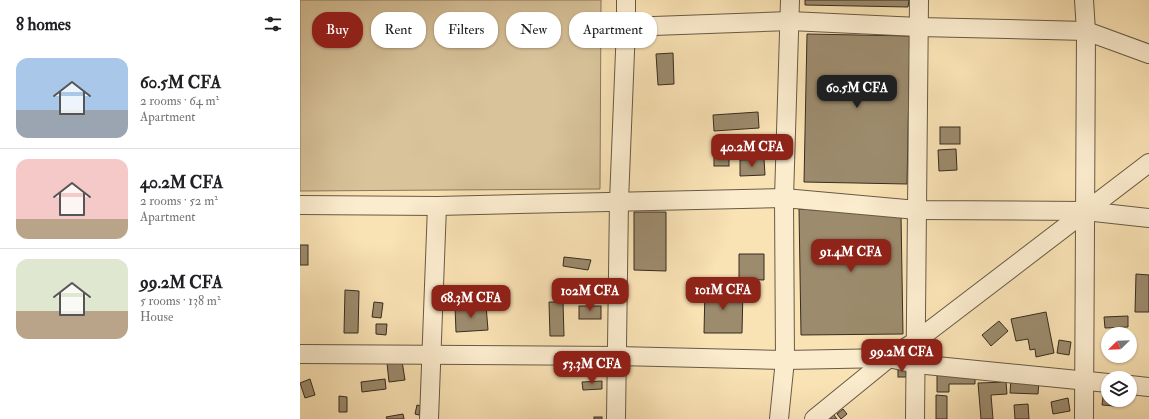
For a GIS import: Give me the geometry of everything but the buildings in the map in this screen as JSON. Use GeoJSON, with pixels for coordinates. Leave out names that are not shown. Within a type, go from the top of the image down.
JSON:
{"type":"FeatureCollection","features":[{"type":"Feature","properties":{"kind":"street"},"geometry":{"type":"LineString","coordinates":[[626,0],[626,12]]}},
{"type":"Feature","properties":{"kind":"street"},"geometry":{"type":"LineString","coordinates":[[779,419],[785,360],[784,198],[790,0]]}},
{"type":"Feature","properties":{"kind":"street"},"geometry":{"type":"LineString","coordinates":[[915,419],[920,26],[919,0]]}},
{"type":"Feature","properties":{"kind":"street"},"geometry":{"type":"LineString","coordinates":[[1084,0],[1086,31],[1084,419]]}},
{"type":"Feature","properties":{"kind":"street"},"geometry":{"type":"LineString","coordinates":[[657,26],[790,21],[1086,31],[1149,54]]}},
{"type":"Feature","properties":{"kind":"street"},"geometry":{"type":"LineString","coordinates":[[616,419],[619,201],[625,48]]}},
{"type":"Feature","properties":{"kind":"street"},"geometry":{"type":"LineString","coordinates":[[814,419],[889,358],[916,341],[1149,163]]}},
{"type":"Feature","properties":{"kind":"street"},"geometry":{"type":"LineString","coordinates":[[300,205],[437,206],[784,198],[917,210],[1085,211],[1149,218]]}},
{"type":"Feature","properties":{"kind":"street"},"geometry":{"type":"LineString","coordinates":[[429,419],[437,206]]}},
{"type":"Feature","properties":{"kind":"street"},"geometry":{"type":"LineString","coordinates":[[300,354],[617,356],[785,360],[889,358],[916,364],[1101,381]]}},
{"type":"Feature","properties":{"kind":"street"},"geometry":{"type":"LineString","coordinates":[[1137,386],[1149,387]]}},
{"type":"Feature","properties":{"kind":"shaded area"},"geometry":{"type":"Polygon","coordinates":[[[300,0],[601,0],[601,12],[569,12],[569,48],[601,48],[600,189],[300,191],[300,0]]]}}]}
